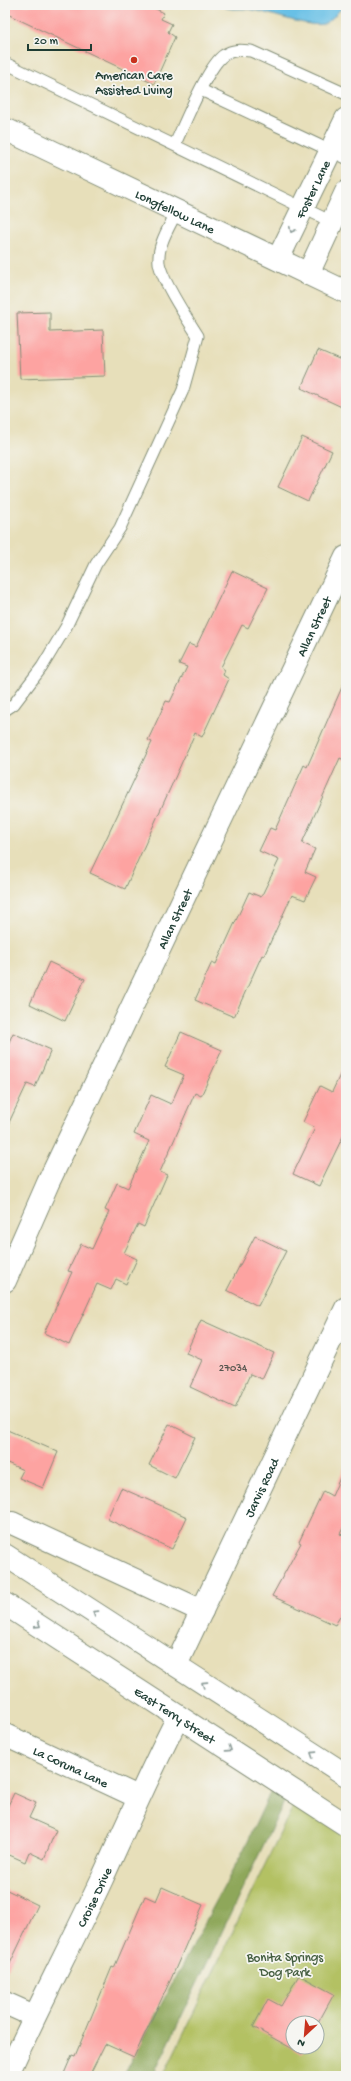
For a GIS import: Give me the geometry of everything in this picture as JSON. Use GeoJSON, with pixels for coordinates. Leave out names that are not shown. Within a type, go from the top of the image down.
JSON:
{"type":"FeatureCollection","features":[{"type":"Feature","properties":{"kind":"street","name":"Foster Lane"},"geometry":{"type":"LineString","coordinates":[[278,259],[303,207],[338,154],[346,119]]}},
{"type":"Feature","properties":{"kind":"street","name":"Longfellow Lane"},"geometry":{"type":"LineString","coordinates":[[5,129],[346,292]]}},
{"type":"Feature","properties":{"kind":"street"},"geometry":{"type":"LineString","coordinates":[[308,274],[346,192]]}},
{"type":"Feature","properties":{"kind":"street","name":"Allan Street"},"geometry":{"type":"LineString","coordinates":[[5,1281],[48,1183],[346,557]]}},
{"type":"Feature","properties":{"kind":"street","name":"Jarvis Road"},"geometry":{"type":"LineString","coordinates":[[176,1665],[346,1308]]}},
{"type":"Feature","properties":{"kind":"street"},"geometry":{"type":"LineString","coordinates":[[12,1523],[202,1611]]}},
{"type":"Feature","properties":{"kind":"street"},"geometry":{"type":"LineString","coordinates":[[5,1555],[346,1775]]}},
{"type":"Feature","properties":{"kind":"street","name":"East Terry Street"},"geometry":{"type":"LineString","coordinates":[[5,1604],[346,1825]]}},
{"type":"Feature","properties":{"kind":"street","name":"Croise Drive"},"geometry":{"type":"LineString","coordinates":[[7,2076],[34,2016],[101,1879],[138,1797],[178,1717]]}},
{"type":"Feature","properties":{"kind":"street","name":"La Coruna Lane"},"geometry":{"type":"LineString","coordinates":[[5,1735],[138,1797]]}},
{"type":"Feature","properties":{"kind":"street"},"geometry":{"type":"LineString","coordinates":[[5,2003],[34,2016]]}},
{"type":"Feature","properties":{"kind":"lane"},"geometry":{"type":"LineString","coordinates":[[175,144],[212,67],[223,55],[236,50],[251,51],[346,94]]}},
{"type":"Feature","properties":{"kind":"lane"},"geometry":{"type":"LineString","coordinates":[[5,63],[175,144],[332,222]]}},
{"type":"Feature","properties":{"kind":"lane"},"geometry":{"type":"LineString","coordinates":[[201,90],[338,154]]}},
{"type":"Feature","properties":{"kind":"lane"},"geometry":{"type":"LineString","coordinates":[[5,710],[14,704],[42,667],[66,627],[96,564],[120,528],[183,390],[198,336],[170,288],[159,262],[162,242],[177,211]]}},
{"type":"Feature","properties":{"kind":"green space"},"geometry":{"type":"Polygon","coordinates":[[[271,1791],[285,1800],[153,2076],[123,2076],[244,1849],[271,1791]]]}},
{"type":"Feature","properties":{"kind":"green space","name":"Bonita Springs Dog Park"},"geometry":{"type":"Polygon","coordinates":[[[299,1794],[346,1825],[346,2076],[163,2076],[299,1794]]]}},
{"type":"Feature","properties":{"kind":"water"},"geometry":{"type":"Polygon","coordinates":[[[221,5],[344,5],[329,21],[316,25],[297,22],[255,10],[233,9],[221,5]]]}},
{"type":"Feature","properties":{"kind":"building","name":"American Care Assisted Living"},"geometry":{"type":"Polygon","coordinates":[[[5,5],[148,5],[164,13],[161,19],[172,24],[168,32],[175,37],[154,84],[5,13],[5,5]]]}},
{"type":"Feature","properties":{"kind":"building"},"geometry":{"type":"Polygon","coordinates":[[[50,312],[50,332],[103,330],[105,376],[20,379],[17,313],[50,312]]]}},
{"type":"Feature","properties":{"kind":"building"},"geometry":{"type":"Polygon","coordinates":[[[318,350],[346,362],[346,409],[301,388],[318,350]]]}},
{"type":"Feature","properties":{"kind":"building"},"geometry":{"type":"Polygon","coordinates":[[[302,437],[332,451],[308,501],[278,487],[302,437]]]}},
{"type":"Feature","properties":{"kind":"building"},"geometry":{"type":"Polygon","coordinates":[[[232,571],[268,588],[248,628],[242,625],[221,667],[225,670],[223,675],[229,679],[202,737],[195,733],[125,889],[90,873],[152,742],[148,740],[166,701],[170,702],[187,667],[179,664],[189,644],[196,647],[232,571]]]}},
{"type":"Feature","properties":{"kind":"building"},"geometry":{"type":"Polygon","coordinates":[[[346,678],[346,761],[340,758],[302,843],[315,849],[305,872],[316,877],[305,900],[292,895],[264,956],[262,955],[234,1017],[195,1000],[212,962],[216,964],[249,892],[261,897],[279,860],[259,851],[270,828],[275,830],[304,765],[307,767],[346,678]]]}},
{"type":"Feature","properties":{"kind":"building"},"geometry":{"type":"Polygon","coordinates":[[[49,962],[85,979],[65,1021],[30,1004],[49,962]]]}},
{"type":"Feature","properties":{"kind":"building"},"geometry":{"type":"Polygon","coordinates":[[[181,1032],[222,1050],[201,1096],[195,1093],[160,1172],[167,1175],[144,1227],[138,1224],[124,1253],[137,1259],[126,1284],[116,1279],[111,1290],[97,1284],[69,1345],[44,1333],[72,1272],[68,1271],[81,1244],[92,1249],[109,1212],[105,1210],[117,1183],[128,1188],[149,1141],[134,1134],[151,1095],[171,1104],[184,1075],[165,1067],[181,1032]]]}},
{"type":"Feature","properties":{"kind":"building"},"geometry":{"type":"Polygon","coordinates":[[[13,1033],[51,1050],[35,1087],[27,1084],[5,1131],[5,1051],[13,1033]]]}},
{"type":"Feature","properties":{"kind":"building"},"geometry":{"type":"Polygon","coordinates":[[[346,1062],[346,1130],[319,1186],[293,1174],[315,1128],[303,1122],[320,1086],[332,1092],[346,1062]]]}},
{"type":"Feature","properties":{"kind":"building"},"geometry":{"type":"Polygon","coordinates":[[[255,1236],[286,1251],[258,1306],[227,1290],[255,1236]]]}},
{"type":"Feature","properties":{"kind":"building"},"geometry":{"type":"Polygon","coordinates":[[[201,1320],[274,1353],[262,1379],[250,1374],[235,1408],[190,1387],[202,1360],[186,1353],[201,1320]]]}},
{"type":"Feature","properties":{"kind":"building"},"geometry":{"type":"Polygon","coordinates":[[[169,1424],[195,1437],[175,1478],[149,1465],[169,1424]]]}},
{"type":"Feature","properties":{"kind":"building"},"geometry":{"type":"Polygon","coordinates":[[[5,1429],[58,1452],[43,1488],[19,1478],[23,1470],[5,1462],[5,1429]]]}},
{"type":"Feature","properties":{"kind":"building"},"geometry":{"type":"Polygon","coordinates":[[[346,1464],[346,1522],[340,1534],[346,1536],[346,1607],[335,1625],[272,1596],[301,1543],[299,1542],[323,1491],[332,1496],[346,1464]]]}},
{"type":"Feature","properties":{"kind":"building"},"geometry":{"type":"Polygon","coordinates":[[[121,1488],[187,1517],[172,1549],[107,1519],[121,1488]]]}},
{"type":"Feature","properties":{"kind":"building"},"geometry":{"type":"Polygon","coordinates":[[[14,1793],[36,1803],[29,1818],[56,1830],[44,1859],[29,1852],[25,1862],[5,1853],[5,1812],[14,1793]]]}},
{"type":"Feature","properties":{"kind":"building"},"geometry":{"type":"Polygon","coordinates":[[[162,1887],[203,1905],[171,1979],[134,2057],[105,2044],[89,2076],[63,2076],[72,2055],[75,2056],[112,1967],[114,1968],[145,1896],[156,1901],[162,1887]]]}},
{"type":"Feature","properties":{"kind":"building"},"geometry":{"type":"Polygon","coordinates":[[[5,1889],[38,1905],[5,1974],[5,1889]]]}},
{"type":"Feature","properties":{"kind":"building"},"geometry":{"type":"Polygon","coordinates":[[[299,1975],[334,1994],[322,2015],[285,2015],[285,2045],[253,2027],[268,1999],[281,2006],[299,1975]]]}},
{"type":"Feature","properties":{"kind":"place","name":"American Care Assisted Living"},"geometry":{"type":"Point","coordinates":[134,60]}}]}
